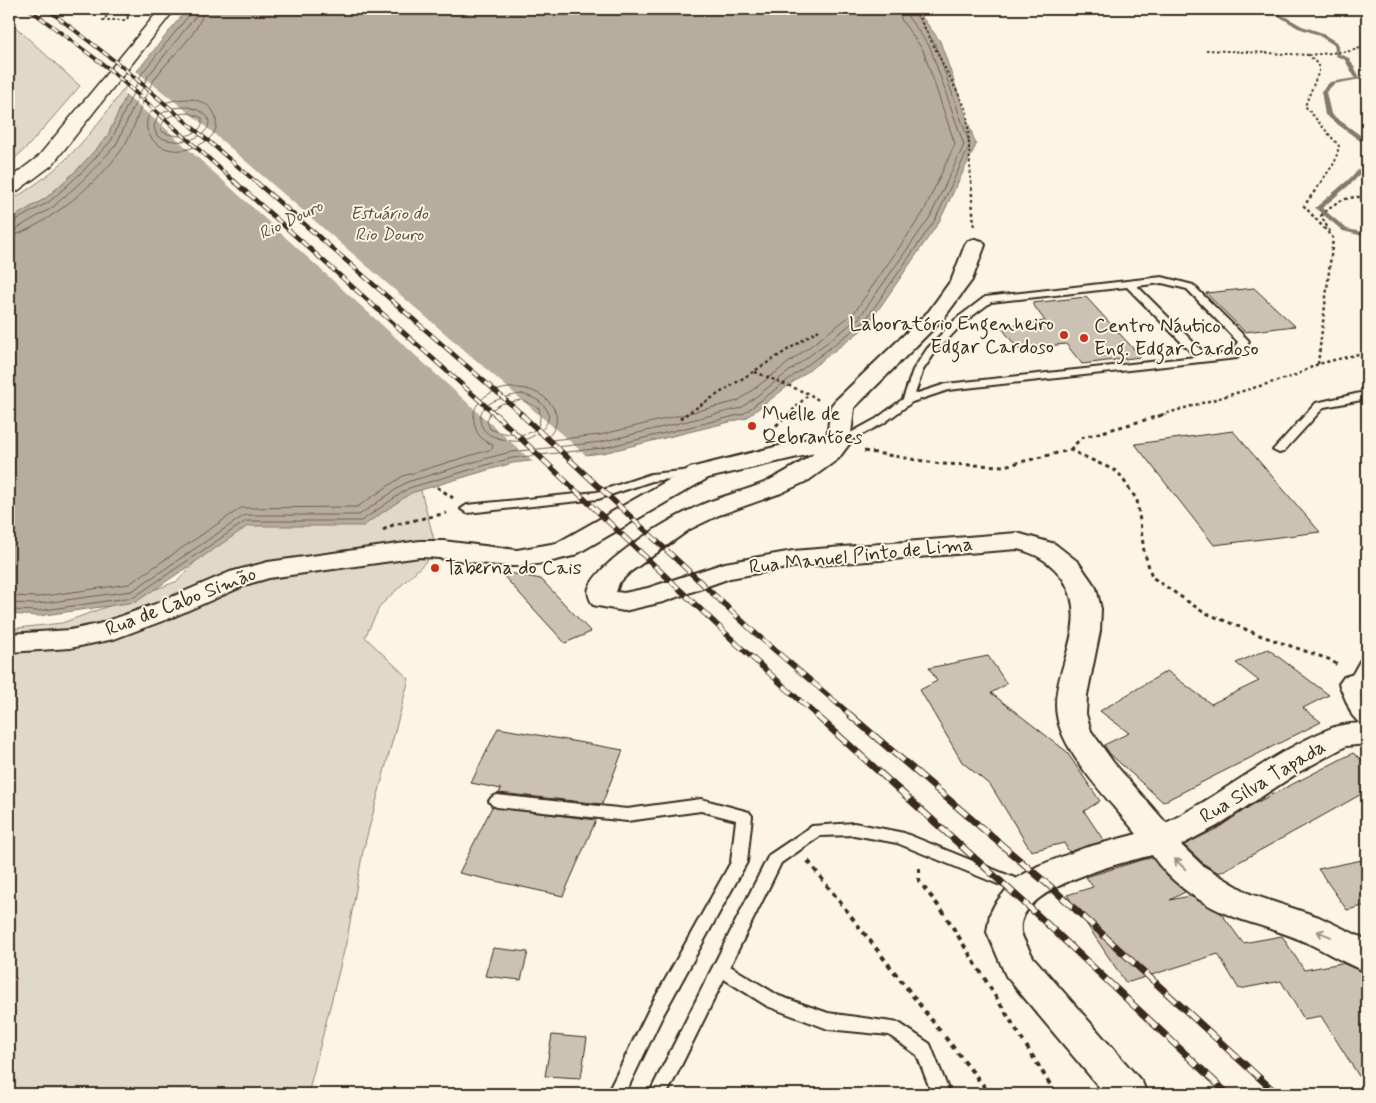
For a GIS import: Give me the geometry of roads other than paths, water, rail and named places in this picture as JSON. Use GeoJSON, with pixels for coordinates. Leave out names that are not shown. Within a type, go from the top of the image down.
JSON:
{"type":"FeatureCollection","features":[{"type":"Feature","properties":{"kind":"main road"},"geometry":{"type":"LineString","coordinates":[[9,188],[45,161],[168,9]]}},
{"type":"Feature","properties":{"kind":"street"},"geometry":{"type":"LineString","coordinates":[[699,473],[803,447],[838,443],[843,406],[936,314],[962,280],[975,245]]}},
{"type":"Feature","properties":{"kind":"street","name":"Rua Manuel Pinto de Lima"},"geometry":{"type":"LineString","coordinates":[[838,443],[817,464],[800,475],[772,488],[710,510],[682,524],[621,566],[602,588],[603,598],[624,602],[654,596],[725,571],[793,558],[1017,541],[1040,546],[1057,556],[1071,570],[1081,583],[1086,602],[1087,630],[1070,708],[1076,731],[1095,759],[1161,840]]}},
{"type":"Feature","properties":{"kind":"street","name":"Rua de Cabo Simão"},"geometry":{"type":"LineString","coordinates":[[9,643],[70,639],[104,632],[140,620],[239,578],[268,570],[420,549],[443,548],[517,558],[564,550],[699,473]]}},
{"type":"Feature","properties":{"kind":"street"},"geometry":{"type":"LineString","coordinates":[[1361,672],[1367,715]]}},
{"type":"Feature","properties":{"kind":"street","name":"Rua Silva Tapada"},"geometry":{"type":"LineString","coordinates":[[1026,889],[1050,875],[1096,857],[1161,840],[1206,817],[1288,764],[1340,736],[1367,733]]}},
{"type":"Feature","properties":{"kind":"street"},"geometry":{"type":"LineString","coordinates":[[1161,840],[1177,863],[1209,887],[1240,905],[1304,926],[1338,940],[1367,957]]}},
{"type":"Feature","properties":{"kind":"street"},"geometry":{"type":"LineString","coordinates":[[1026,889],[1007,914],[1004,932],[1019,966],[1128,1094]]}},
{"type":"Feature","properties":{"kind":"lane"},"geometry":{"type":"LineString","coordinates":[[838,443],[880,421],[908,400],[946,388],[1233,356],[1244,342],[1190,287],[1162,280],[988,299],[972,308],[942,337],[918,368],[908,400]]}},
{"type":"Feature","properties":{"kind":"lane"},"geometry":{"type":"LineString","coordinates":[[1130,284],[1203,358]]}},
{"type":"Feature","properties":{"kind":"lane"},"geometry":{"type":"LineString","coordinates":[[1279,450],[1320,404],[1367,396]]}},
{"type":"Feature","properties":{"kind":"lane"},"geometry":{"type":"LineString","coordinates":[[467,509],[598,494],[651,478],[699,473]]}},
{"type":"Feature","properties":{"kind":"lane"},"geometry":{"type":"LineString","coordinates":[[497,801],[627,815],[701,804],[744,816],[739,862],[656,1012],[616,1094]]}},
{"type":"Feature","properties":{"kind":"lane"},"geometry":{"type":"LineString","coordinates":[[658,1094],[775,859],[817,830],[854,829],[899,837],[1026,889]]}},
{"type":"Feature","properties":{"kind":"lane"},"geometry":{"type":"LineString","coordinates":[[720,968],[773,1002],[828,1021],[893,1028],[924,1050],[941,1094]]}},
{"type":"Feature","properties":{"kind":"water","name":"Estuário do Rio Douro"},"geometry":{"type":"Polygon","coordinates":[[[187,9],[916,9],[940,41],[976,145],[939,222],[867,326],[746,418],[603,453],[513,463],[488,470],[411,493],[363,526],[248,526],[136,602],[38,616],[9,614],[9,220],[46,198],[77,170],[107,137],[138,70],[187,9]],[[189,118],[165,123],[165,128],[174,131],[198,126],[198,121],[189,118]],[[521,405],[503,407],[492,416],[494,426],[512,431],[527,427],[538,420],[535,411],[521,405]]]}},
{"type":"Feature","properties":{"kind":"waterway"},"geometry":{"type":"LineString","coordinates":[[1269,9],[1300,27],[1318,33],[1336,44],[1338,55],[1347,59],[1358,79],[1332,83],[1323,92],[1328,115],[1366,142],[1367,149]]}},
{"type":"Feature","properties":{"kind":"waterway"},"geometry":{"type":"LineString","coordinates":[[1367,163],[1357,175],[1318,208],[1345,230],[1367,235]]}},
{"type":"Feature","properties":{"kind":"railway"},"geometry":{"type":"LineString","coordinates":[[29,9],[108,68],[235,182]]}},
{"type":"Feature","properties":{"kind":"railway"},"geometry":{"type":"LineString","coordinates":[[47,9],[120,65],[256,182]]}},
{"type":"Feature","properties":{"kind":"railway"},"geometry":{"type":"LineString","coordinates":[[234,181],[496,415]]}},
{"type":"Feature","properties":{"kind":"railway"},"geometry":{"type":"LineString","coordinates":[[255,181],[523,415]]}},
{"type":"Feature","properties":{"kind":"railway"},"geometry":{"type":"LineString","coordinates":[[495,414],[738,645],[817,716]]}},
{"type":"Feature","properties":{"kind":"railway"},"geometry":{"type":"LineString","coordinates":[[521,414],[756,634],[852,716]]}},
{"type":"Feature","properties":{"kind":"railway"},"geometry":{"type":"LineString","coordinates":[[816,715],[1029,907],[1228,1094]]}},
{"type":"Feature","properties":{"kind":"railway"},"geometry":{"type":"LineString","coordinates":[[850,715],[1052,888],[1277,1094]]}},
{"type":"Feature","properties":{"kind":"place","name":"Laboratório Engenheiro Edgar Cardoso"},"geometry":{"type":"Point","coordinates":[1064,335]}},
{"type":"Feature","properties":{"kind":"place","name":"Centro Náutico Eng. Edgar Cardoso"},"geometry":{"type":"Point","coordinates":[1084,338]}},
{"type":"Feature","properties":{"kind":"place","name":"Muelle de Qebrantões"},"geometry":{"type":"Point","coordinates":[752,426]}},
{"type":"Feature","properties":{"kind":"place","name":"Taberna do Cais"},"geometry":{"type":"Point","coordinates":[435,568]}},
{"type":"Feature","properties":{"kind":"water label","name":"Rio Douro"},"geometry":{"type":"Point","coordinates":[291,220]}}]}
